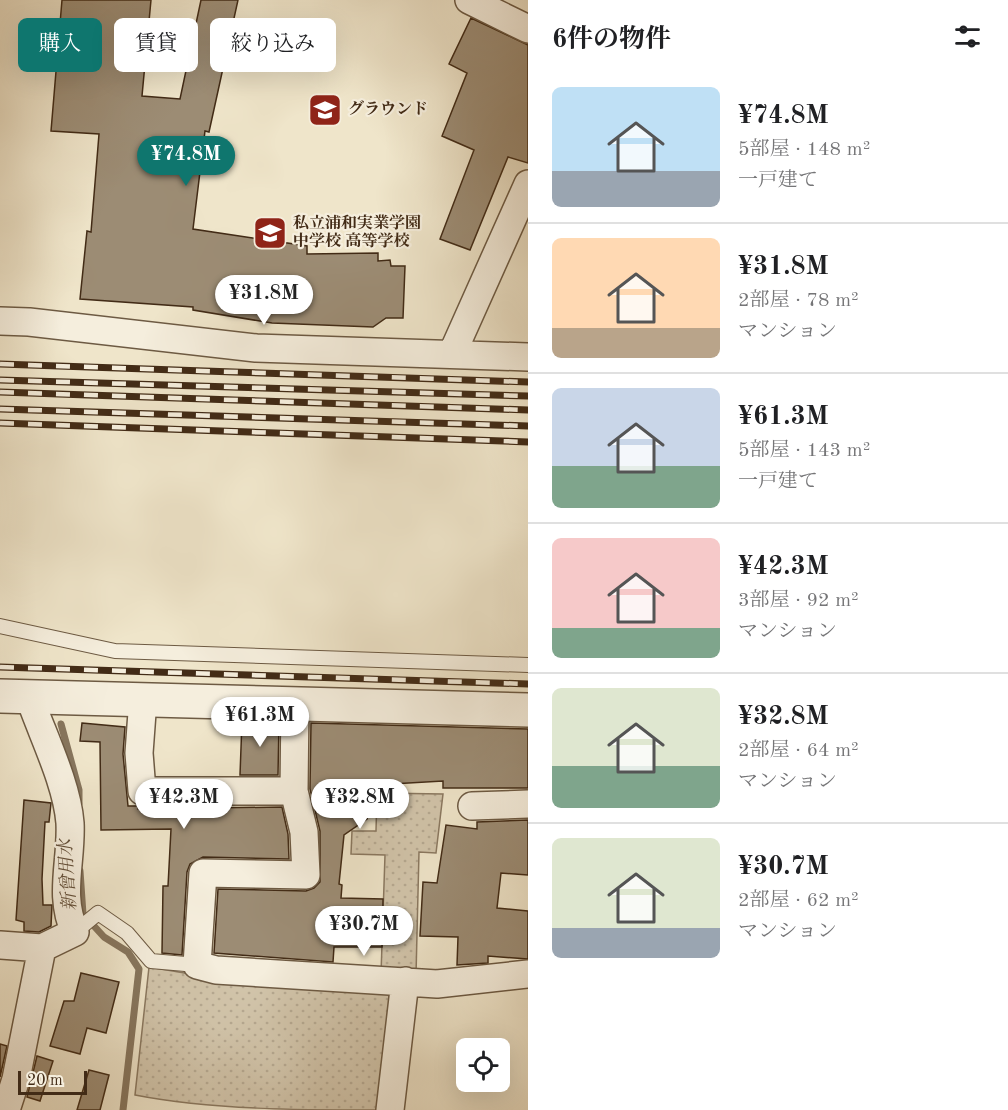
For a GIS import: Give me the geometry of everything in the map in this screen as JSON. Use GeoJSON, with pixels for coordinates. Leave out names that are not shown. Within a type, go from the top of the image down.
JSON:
{"type":"FeatureCollection","features":[{"type":"Feature","properties":{"kind":"street"},"geometry":{"type":"LineString","coordinates":[[476,2],[528,29]]}},
{"type":"Feature","properties":{"kind":"street"},"geometry":{"type":"LineString","coordinates":[[452,354],[528,183]]}},
{"type":"Feature","properties":{"kind":"street"},"geometry":{"type":"LineString","coordinates":[[0,321],[29,322],[256,348],[528,357]]}},
{"type":"Feature","properties":{"kind":"street"},"geometry":{"type":"LineString","coordinates":[[0,945],[42,948],[76,931],[67,916],[66,879],[70,823],[63,791],[14,696],[528,710]]}},
{"type":"Feature","properties":{"kind":"street"},"geometry":{"type":"LineString","coordinates":[[143,699],[139,753],[142,791],[294,791]]}},
{"type":"Feature","properties":{"kind":"street"},"geometry":{"type":"LineString","coordinates":[[295,704],[294,791],[304,832],[306,875],[203,873],[197,965],[216,970],[437,984],[528,974]]}},
{"type":"Feature","properties":{"kind":"street"},"geometry":{"type":"LineString","coordinates":[[472,806],[528,804]]}},
{"type":"Feature","properties":{"kind":"street"},"geometry":{"type":"LineString","coordinates":[[6,1110],[16,1079],[42,948]]}},
{"type":"Feature","properties":{"kind":"street"},"geometry":{"type":"LineString","coordinates":[[390,1110],[405,981]]}},
{"type":"Feature","properties":{"kind":"lane"},"geometry":{"type":"LineString","coordinates":[[0,626],[116,651],[528,665]]}},
{"type":"Feature","properties":{"kind":"lane"},"geometry":{"type":"LineString","coordinates":[[76,931],[98,913],[127,933],[151,961],[197,965]]}},
{"type":"Feature","properties":{"kind":"shaded area"},"geometry":{"type":"Polygon","coordinates":[[[377,793],[443,794],[436,853],[419,852],[416,975],[381,974],[385,855],[351,854],[352,831],[376,831],[377,793]]]}},
{"type":"Feature","properties":{"kind":"shaded area"},"geometry":{"type":"Polygon","coordinates":[[[149,967],[214,978],[390,986],[381,1110],[226,1106],[135,1095],[149,967]]]}},
{"type":"Feature","properties":{"kind":"building"},"geometry":{"type":"Polygon","coordinates":[[[62,0],[151,0],[149,18],[114,18],[114,72],[144,72],[142,96],[180,99],[186,72],[198,72],[197,18],[201,0],[238,0],[234,18],[210,18],[210,72],[222,72],[209,132],[205,131],[193,229],[307,246],[307,254],[378,253],[378,261],[390,260],[391,266],[405,266],[403,318],[386,318],[373,327],[272,323],[193,310],[193,307],[80,299],[87,231],[91,232],[99,134],[51,131],[56,72],[102,72],[102,18],[60,18],[62,0]]]}},
{"type":"Feature","properties":{"kind":"building"},"geometry":{"type":"Polygon","coordinates":[[[471,18],[528,45],[528,163],[508,157],[470,250],[440,239],[474,150],[442,136],[467,73],[449,64],[471,18]]]}},
{"type":"Feature","properties":{"kind":"building"},"geometry":{"type":"Polygon","coordinates":[[[242,721],[279,722],[278,775],[240,775],[242,721]]]}},
{"type":"Feature","properties":{"kind":"building"},"geometry":{"type":"Polygon","coordinates":[[[82,723],[125,727],[123,754],[128,806],[138,806],[138,809],[282,807],[288,834],[289,859],[203,857],[190,864],[187,872],[182,955],[162,953],[163,886],[168,886],[171,829],[101,830],[100,742],[80,741],[82,723]]]}},
{"type":"Feature","properties":{"kind":"building"},"geometry":{"type":"Polygon","coordinates":[[[311,723],[528,729],[528,788],[443,788],[443,781],[374,785],[367,819],[344,835],[339,884],[342,885],[341,898],[383,899],[382,947],[334,947],[333,962],[214,953],[218,889],[306,891],[314,888],[320,882],[320,831],[310,789],[311,723]]]}},
{"type":"Feature","properties":{"kind":"building"},"geometry":{"type":"Polygon","coordinates":[[[24,800],[51,803],[49,822],[45,822],[42,879],[43,905],[52,905],[51,926],[39,932],[24,931],[24,922],[16,920],[24,800]]]}},
{"type":"Feature","properties":{"kind":"building"},"geometry":{"type":"Polygon","coordinates":[[[528,820],[528,875],[501,873],[497,908],[528,911],[528,959],[488,956],[488,963],[457,965],[458,937],[420,936],[423,882],[437,883],[446,825],[477,829],[477,822],[528,820]]]}},
{"type":"Feature","properties":{"kind":"building"},"geometry":{"type":"Polygon","coordinates":[[[81,973],[119,982],[106,1033],[87,1028],[80,1054],[50,1046],[64,1001],[74,1001],[81,973]]]}},
{"type":"Feature","properties":{"kind":"building"},"geometry":{"type":"Polygon","coordinates":[[[0,1044],[7,1046],[0,1077],[0,1044]]]}},
{"type":"Feature","properties":{"kind":"building"},"geometry":{"type":"Polygon","coordinates":[[[37,1056],[53,1061],[40,1101],[27,1097],[37,1056]]]}},
{"type":"Feature","properties":{"kind":"building"},"geometry":{"type":"Polygon","coordinates":[[[89,1070],[109,1075],[100,1110],[77,1110],[89,1070]]]}},
{"type":"Feature","properties":{"kind":"waterway","name":"新曾用水"},"geometry":{"type":"LineString","coordinates":[[61,724],[79,790],[79,803]]}},
{"type":"Feature","properties":{"kind":"waterway","name":"新曾用水"},"geometry":{"type":"LineString","coordinates":[[80,871],[83,914],[104,937],[128,952],[139,969],[123,1110]]}},
{"type":"Feature","properties":{"kind":"railway"},"geometry":{"type":"LineString","coordinates":[[0,364],[528,382]]}},
{"type":"Feature","properties":{"kind":"railway"},"geometry":{"type":"LineString","coordinates":[[0,380],[528,396]]}},
{"type":"Feature","properties":{"kind":"railway"},"geometry":{"type":"LineString","coordinates":[[0,392],[528,410]]}},
{"type":"Feature","properties":{"kind":"railway"},"geometry":{"type":"LineString","coordinates":[[0,409],[528,426]]}},
{"type":"Feature","properties":{"kind":"railway"},"geometry":{"type":"LineString","coordinates":[[0,423],[528,442]]}},
{"type":"Feature","properties":{"kind":"railway"},"geometry":{"type":"LineString","coordinates":[[0,667],[528,684]]}},
{"type":"Feature","properties":{"kind":"place","name":"グラウンド"},"geometry":{"type":"Point","coordinates":[325,110]}},
{"type":"Feature","properties":{"kind":"place","name":"私立浦和実業学園 中学校 高等学校"},"geometry":{"type":"Point","coordinates":[270,233]}}]}
